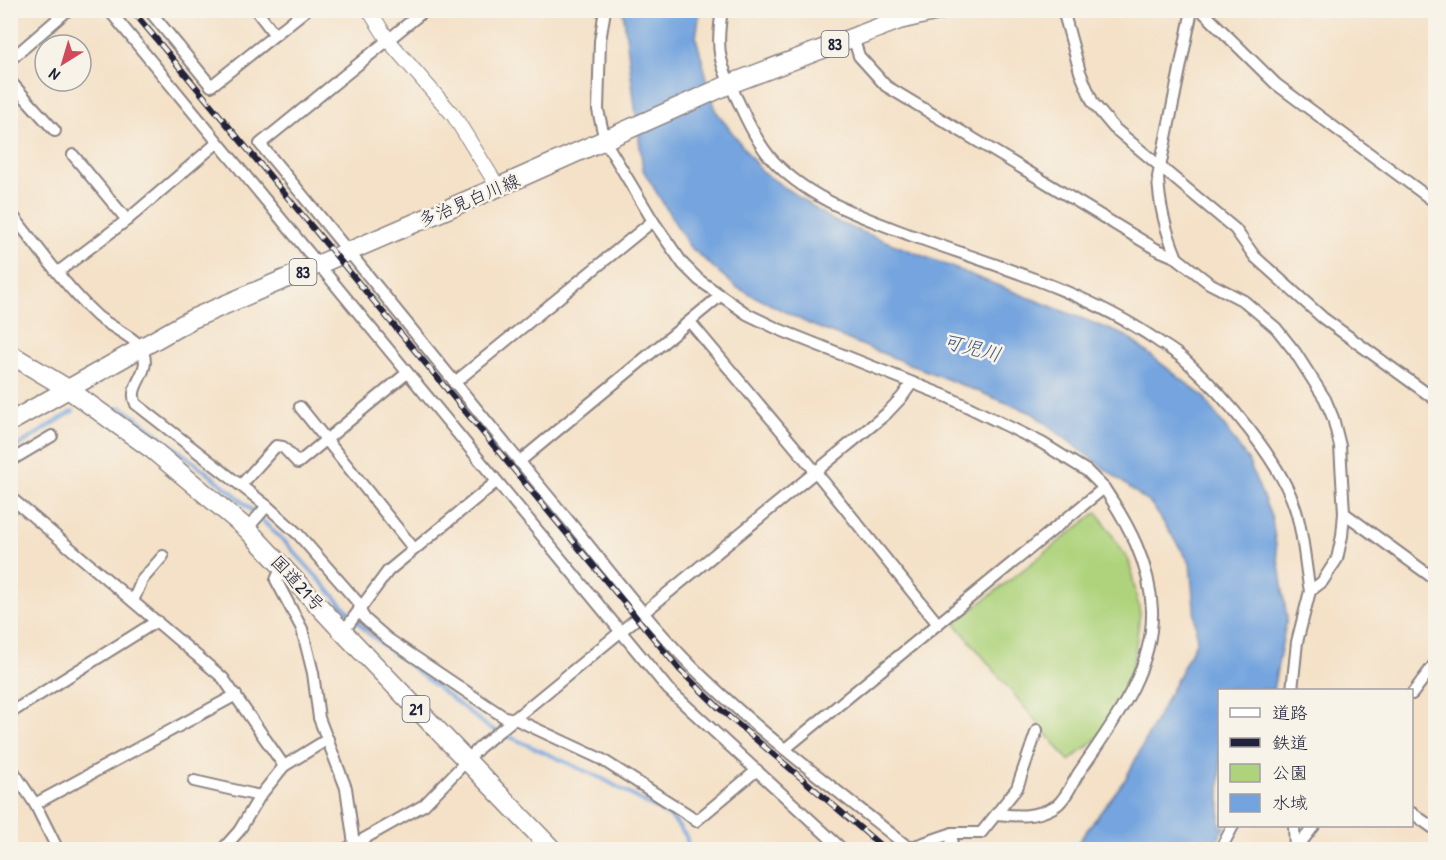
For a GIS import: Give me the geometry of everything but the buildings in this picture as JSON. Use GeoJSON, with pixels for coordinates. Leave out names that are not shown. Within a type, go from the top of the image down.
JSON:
{"type":"FeatureCollection","features":[{"type":"Feature","properties":{"kind":"main road","name":"多治見白川線"},"geometry":{"type":"LineString","coordinates":[[10,422],[192,319],[498,188],[730,84],[853,37],[896,16],[942,10]]}},
{"type":"Feature","properties":{"kind":"main road","name":"国道21号"},"geometry":{"type":"LineString","coordinates":[[10,354],[68,389],[153,450],[247,529],[343,632],[553,849]]}},
{"type":"Feature","properties":{"kind":"street"},"geometry":{"type":"LineString","coordinates":[[10,60],[68,10]]}},
{"type":"Feature","properties":{"kind":"street"},"geometry":{"type":"LineString","coordinates":[[109,10],[668,688],[843,849]]}},
{"type":"Feature","properties":{"kind":"street"},"geometry":{"type":"LineString","coordinates":[[149,10],[212,86],[306,10]]}},
{"type":"Feature","properties":{"kind":"street"},"geometry":{"type":"LineString","coordinates":[[256,10],[275,35]]}},
{"type":"Feature","properties":{"kind":"street"},"geometry":{"type":"LineString","coordinates":[[369,10],[388,40],[454,116],[498,188]]}},
{"type":"Feature","properties":{"kind":"street"},"geometry":{"type":"LineString","coordinates":[[425,10],[260,144],[454,383],[645,612],[707,682],[785,749],[909,849],[953,834],[981,833],[1017,788],[1037,730]]}},
{"type":"Feature","properties":{"kind":"street"},"geometry":{"type":"LineString","coordinates":[[605,10],[600,41],[598,110],[605,141],[653,221],[683,264],[720,296],[747,314],[778,329],[948,397],[1042,443],[1088,471],[1104,488],[1129,528],[1146,568],[1152,610],[1147,651],[1135,684],[1112,724],[1057,806],[1029,816],[996,814]]}},
{"type":"Feature","properties":{"kind":"street"},"geometry":{"type":"LineString","coordinates":[[722,10],[718,37],[720,61],[752,131],[770,157],[790,176],[820,197],[860,216],[1072,294],[1135,325],[1184,358],[1221,396],[1259,443],[1283,479],[1297,512],[1310,591],[1297,642],[1292,689]]}},
{"type":"Feature","properties":{"kind":"street"},"geometry":{"type":"LineString","coordinates":[[1063,10],[1080,72],[1093,103],[1114,128],[1235,229],[1255,257],[1323,318],[1436,400]]}},
{"type":"Feature","properties":{"kind":"street"},"geometry":{"type":"LineString","coordinates":[[1177,258],[1169,240],[1159,203],[1158,177],[1192,10]]}},
{"type":"Feature","properties":{"kind":"street"},"geometry":{"type":"LineString","coordinates":[[1201,10],[1276,84],[1436,203]]}},
{"type":"Feature","properties":{"kind":"street"},"geometry":{"type":"LineString","coordinates":[[853,37],[859,56],[886,86],[1156,249],[1177,258],[1209,284],[1244,301],[1276,328],[1295,352],[1325,399],[1334,418],[1340,446],[1344,513],[1342,536],[1337,559],[1322,582],[1310,591]]}},
{"type":"Feature","properties":{"kind":"street"},"geometry":{"type":"LineString","coordinates":[[10,81],[55,131]]}},
{"type":"Feature","properties":{"kind":"street"},"geometry":{"type":"LineString","coordinates":[[58,272],[127,220],[217,143]]}},
{"type":"Feature","properties":{"kind":"street"},"geometry":{"type":"LineString","coordinates":[[73,154],[127,220]]}},
{"type":"Feature","properties":{"kind":"street"},"geometry":{"type":"LineString","coordinates":[[10,212],[97,316],[141,346],[145,361],[144,371],[132,397],[135,404],[241,485],[298,534],[360,608],[366,619],[388,639],[504,717],[515,719],[601,759],[696,821],[757,771]]}},
{"type":"Feature","properties":{"kind":"street"},"geometry":{"type":"LineString","coordinates":[[454,383],[653,221]]}},
{"type":"Feature","properties":{"kind":"street"},"geometry":{"type":"LineString","coordinates":[[519,462],[720,296]]}},
{"type":"Feature","properties":{"kind":"street"},"geometry":{"type":"LineString","coordinates":[[690,322],[815,471],[938,624]]}},
{"type":"Feature","properties":{"kind":"street"},"geometry":{"type":"LineString","coordinates":[[241,485],[276,446],[283,447],[298,463],[407,373]]}},
{"type":"Feature","properties":{"kind":"street"},"geometry":{"type":"LineString","coordinates":[[282,566],[276,580],[302,629],[313,673],[319,718],[346,788],[352,848],[424,805],[466,760],[886,414],[912,383]]}},
{"type":"Feature","properties":{"kind":"street"},"geometry":{"type":"LineString","coordinates":[[300,407],[414,549]]}},
{"type":"Feature","properties":{"kind":"street"},"geometry":{"type":"LineString","coordinates":[[10,461],[52,436]]}},
{"type":"Feature","properties":{"kind":"street"},"geometry":{"type":"LineString","coordinates":[[343,632],[388,571],[496,482]]}},
{"type":"Feature","properties":{"kind":"street"},"geometry":{"type":"LineString","coordinates":[[785,749],[1104,488]]}},
{"type":"Feature","properties":{"kind":"street"},"geometry":{"type":"LineString","coordinates":[[10,497],[223,678],[284,766]]}},
{"type":"Feature","properties":{"kind":"street"},"geometry":{"type":"LineString","coordinates":[[247,529],[267,507]]}},
{"type":"Feature","properties":{"kind":"street"},"geometry":{"type":"LineString","coordinates":[[1344,513],[1436,580]]}},
{"type":"Feature","properties":{"kind":"street"},"geometry":{"type":"LineString","coordinates":[[133,601],[142,580],[163,556]]}},
{"type":"Feature","properties":{"kind":"street"},"geometry":{"type":"LineString","coordinates":[[10,713],[157,621]]}},
{"type":"Feature","properties":{"kind":"street"},"geometry":{"type":"LineString","coordinates":[[1413,693],[1436,662]]}},
{"type":"Feature","properties":{"kind":"street"},"geometry":{"type":"LineString","coordinates":[[35,804],[236,695]]}},
{"type":"Feature","properties":{"kind":"street"},"geometry":{"type":"LineString","coordinates":[[222,849],[239,831],[260,796],[284,766],[328,739]]}},
{"type":"Feature","properties":{"kind":"street"},"geometry":{"type":"LineString","coordinates":[[10,766],[35,804],[58,849]]}},
{"type":"Feature","properties":{"kind":"street"},"geometry":{"type":"LineString","coordinates":[[194,781],[260,796]]}},
{"type":"Feature","properties":{"kind":"street"},"geometry":{"type":"LineString","coordinates":[[1413,814],[1436,830]]}},
{"type":"Feature","properties":{"kind":"street"},"geometry":{"type":"LineString","coordinates":[[1220,849],[1232,827]]}},
{"type":"Feature","properties":{"kind":"street"},"geometry":{"type":"LineString","coordinates":[[1294,827],[1295,849]]}},
{"type":"Feature","properties":{"kind":"street"},"geometry":{"type":"LineString","coordinates":[[1295,849],[1312,827]]}},
{"type":"Feature","properties":{"kind":"street"},"geometry":{"type":"LineString","coordinates":[[950,849],[953,834]]}},
{"type":"Feature","properties":{"kind":"green space"},"geometry":{"type":"Polygon","coordinates":[[[1097,512],[1129,561],[1140,613],[1134,660],[1125,692],[1098,738],[1069,761],[955,623],[1097,512]]]}},
{"type":"Feature","properties":{"kind":"water","name":"可児川"},"geometry":{"type":"Polygon","coordinates":[[[623,11],[700,11],[696,38],[716,111],[761,171],[832,220],[1126,336],[1204,397],[1248,460],[1272,519],[1287,618],[1273,689],[1218,689],[1218,827],[1225,827],[1212,849],[1073,849],[1126,778],[1197,640],[1190,563],[1152,505],[1032,413],[809,324],[736,287],[689,246],[643,170],[623,11]]]}},
{"type":"Feature","properties":{"kind":"waterway"},"geometry":{"type":"LineString","coordinates":[[120,407],[233,493],[286,543],[368,633],[488,727],[603,779],[671,817],[686,836],[689,850]]}},
{"type":"Feature","properties":{"kind":"waterway"},"geometry":{"type":"LineString","coordinates":[[10,451],[73,411]]}},
{"type":"Feature","properties":{"kind":"railway"},"geometry":{"type":"LineString","coordinates":[[132,10],[680,670],[720,709],[886,850]]}}]}
